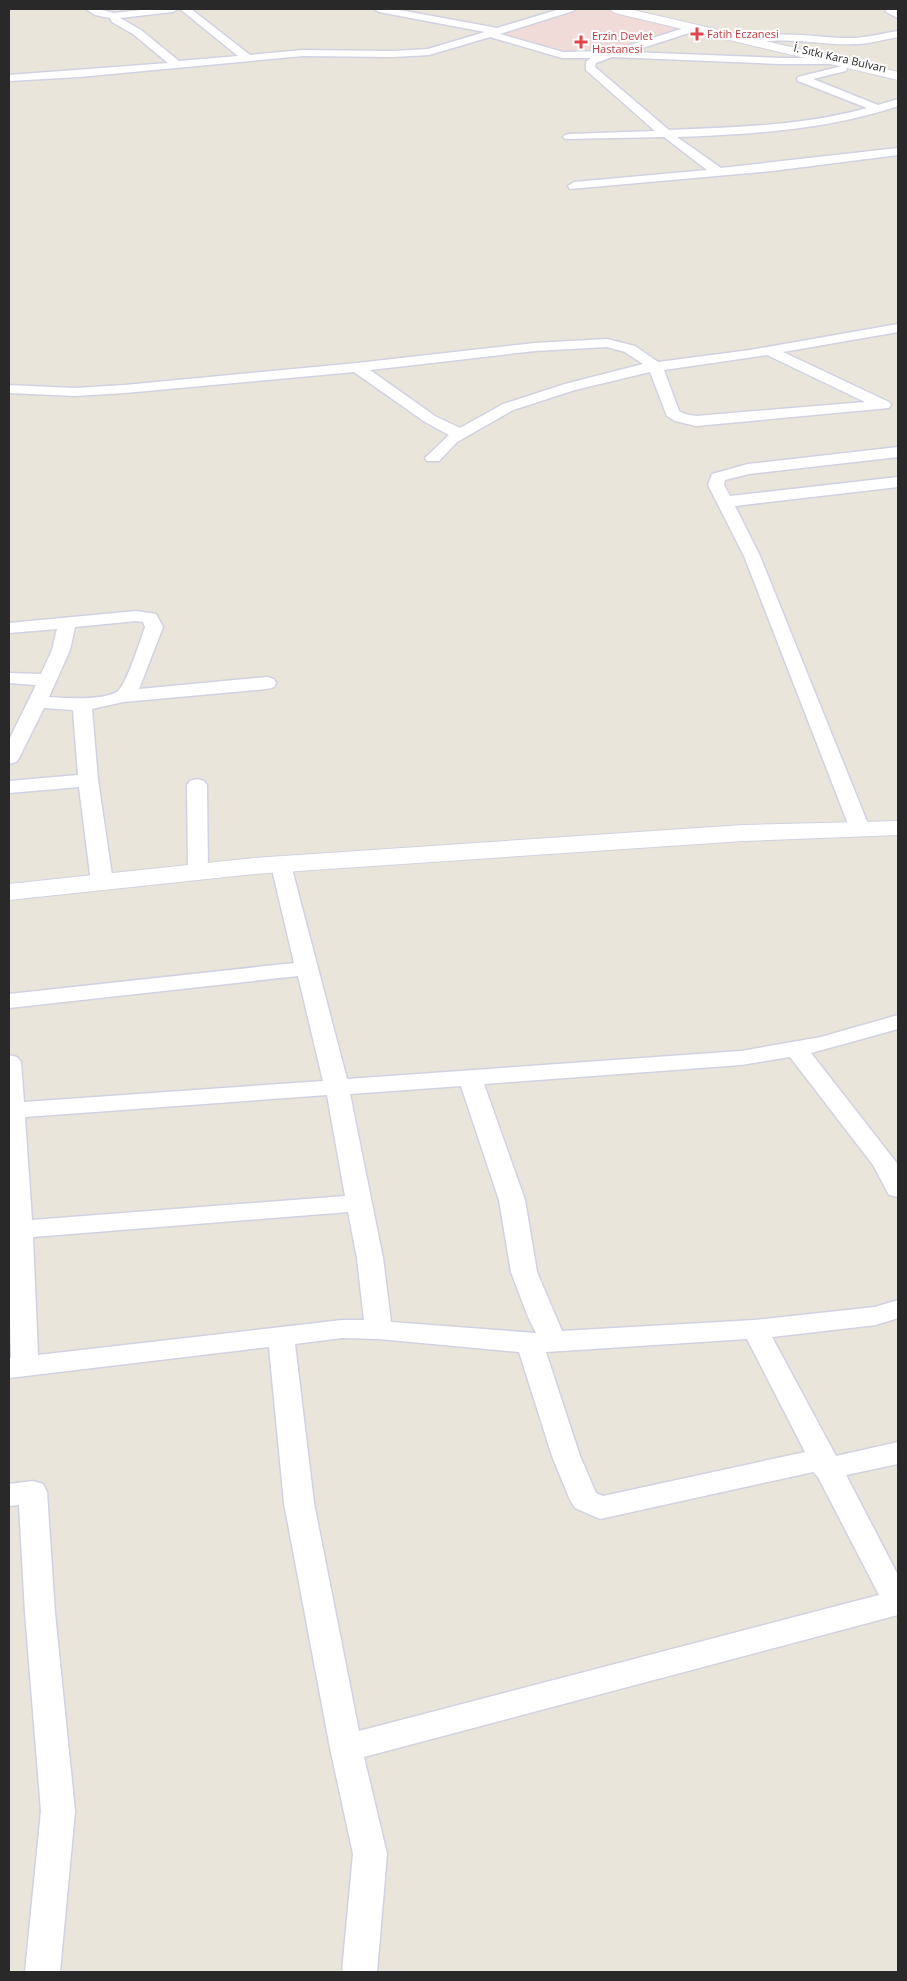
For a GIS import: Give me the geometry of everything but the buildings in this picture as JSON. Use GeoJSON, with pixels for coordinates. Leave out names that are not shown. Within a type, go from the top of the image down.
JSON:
{"type":"FeatureCollection","features":[{"type":"Feature","properties":{"kind":"main road","name":"İ. Sıtkı Kara Bulvarı"},"geometry":{"type":"LineString","coordinates":[[615,9],[898,72]]}},
{"type":"Feature","properties":{"kind":"main road","name":"İ. Sıtkı Kara Bulvarı"},"geometry":{"type":"LineString","coordinates":[[636,9],[898,76]]}},
{"type":"Feature","properties":{"kind":"main road"},"geometry":{"type":"LineString","coordinates":[[9,892],[281,864],[742,833],[898,828]]}},
{"type":"Feature","properties":{"kind":"street"},"geometry":{"type":"LineString","coordinates":[[91,9],[98,13],[114,16],[173,9]]}},
{"type":"Feature","properties":{"kind":"street"},"geometry":{"type":"LineString","coordinates":[[185,9],[247,58]]}},
{"type":"Feature","properties":{"kind":"street"},"geometry":{"type":"LineString","coordinates":[[379,9],[494,33],[562,55],[610,54],[780,61],[834,61]]}},
{"type":"Feature","properties":{"kind":"street"},"geometry":{"type":"LineString","coordinates":[[9,78],[79,74],[303,53],[393,54],[429,52],[570,9]]}},
{"type":"Feature","properties":{"kind":"street"},"geometry":{"type":"LineString","coordinates":[[890,9],[888,10],[898,15]]}},
{"type":"Feature","properties":{"kind":"street"},"geometry":{"type":"LineString","coordinates":[[114,16],[116,20],[137,32],[177,65]]}},
{"type":"Feature","properties":{"kind":"street"},"geometry":{"type":"LineString","coordinates":[[694,28],[596,58],[591,62],[590,68],[649,121],[718,172]]}},
{"type":"Feature","properties":{"kind":"street"},"geometry":{"type":"LineString","coordinates":[[856,41],[898,34]]}},
{"type":"Feature","properties":{"kind":"street"},"geometry":{"type":"LineString","coordinates":[[755,40],[769,37],[805,37],[898,45]]}},
{"type":"Feature","properties":{"kind":"street"},"geometry":{"type":"LineString","coordinates":[[855,66],[798,78],[879,109]]}},
{"type":"Feature","properties":{"kind":"street"},"geometry":{"type":"LineString","coordinates":[[569,137],[780,128],[879,109],[898,102]]}},
{"type":"Feature","properties":{"kind":"street"},"geometry":{"type":"LineString","coordinates":[[574,186],[898,152]]}},
{"type":"Feature","properties":{"kind":"street"},"geometry":{"type":"LineString","coordinates":[[433,458],[452,438],[508,407],[570,387],[656,367],[769,351],[898,328]]}},
{"type":"Feature","properties":{"kind":"street"},"geometry":{"type":"LineString","coordinates":[[9,389],[75,392],[125,389],[357,367],[535,347],[607,343],[630,349],[656,367],[672,413],[680,418],[696,421],[891,408]]}},
{"type":"Feature","properties":{"kind":"street"},"geometry":{"type":"LineString","coordinates":[[769,351],[891,408]]}},
{"type":"Feature","properties":{"kind":"street"},"geometry":{"type":"LineString","coordinates":[[357,367],[430,419],[459,434]]}},
{"type":"Feature","properties":{"kind":"street"},"geometry":{"type":"LineString","coordinates":[[860,829],[752,556],[716,485],[718,477],[748,469],[898,452]]}},
{"type":"Feature","properties":{"kind":"street"},"geometry":{"type":"LineString","coordinates":[[724,502],[898,482]]}},
{"type":"Feature","properties":{"kind":"street"},"geometry":{"type":"LineString","coordinates":[[9,628],[136,616],[150,618],[154,627],[132,685],[123,696]]}},
{"type":"Feature","properties":{"kind":"street"},"geometry":{"type":"LineString","coordinates":[[9,758],[38,702],[61,650],[67,622]]}},
{"type":"Feature","properties":{"kind":"street"},"geometry":{"type":"LineString","coordinates":[[9,678],[47,680]]}},
{"type":"Feature","properties":{"kind":"street"},"geometry":{"type":"LineString","coordinates":[[38,702],[82,705],[123,696],[267,683]]}},
{"type":"Feature","properties":{"kind":"street"},"geometry":{"type":"LineString","coordinates":[[82,705],[88,780],[102,882]]}},
{"type":"Feature","properties":{"kind":"street"},"geometry":{"type":"LineString","coordinates":[[9,786],[88,780]]}},
{"type":"Feature","properties":{"kind":"street"},"geometry":{"type":"LineString","coordinates":[[198,785],[198,872]]}},
{"type":"Feature","properties":{"kind":"street"},"geometry":{"type":"LineString","coordinates":[[281,864],[337,1088],[370,1258],[379,1330]]}},
{"type":"Feature","properties":{"kind":"street"},"geometry":{"type":"LineString","coordinates":[[9,1001],[306,968]]}},
{"type":"Feature","properties":{"kind":"street"},"geometry":{"type":"LineString","coordinates":[[10,1111],[741,1058],[796,1049],[873,1031],[898,1022]]}},
{"type":"Feature","properties":{"kind":"street"},"geometry":{"type":"LineString","coordinates":[[796,1049],[884,1162],[898,1189]]}},
{"type":"Feature","properties":{"kind":"street"},"geometry":{"type":"LineString","coordinates":[[9,1062],[10,1111],[21,1229],[17,1367],[342,1329],[542,1342],[754,1329],[876,1316],[898,1309]]}},
{"type":"Feature","properties":{"kind":"street"},"geometry":{"type":"LineString","coordinates":[[470,1078],[512,1200],[524,1272],[541,1316],[542,1342],[566,1456],[585,1500],[600,1508],[824,1464],[898,1453]]}},
{"type":"Feature","properties":{"kind":"street"},"geometry":{"type":"LineString","coordinates":[[21,1229],[359,1203]]}},
{"type":"Feature","properties":{"kind":"street"},"geometry":{"type":"LineString","coordinates":[[346,1748],[898,1602],[754,1329]]}},
{"type":"Feature","properties":{"kind":"street"},"geometry":{"type":"LineString","coordinates":[[281,1337],[299,1503],[346,1748],[370,1854],[360,1972]]}},
{"type":"Feature","properties":{"kind":"street"},"geometry":{"type":"LineString","coordinates":[[9,1495],[32,1492],[40,1613],[58,1811],[43,1972]]}},
{"type":"Feature","properties":{"kind":"shaded area","name":"Erzin Devlet Hastanesi"},"geometry":{"type":"Polygon","coordinates":[[[575,9],[601,9],[685,27],[595,54],[563,53],[494,31],[575,9]]]}},
{"type":"Feature","properties":{"kind":"place","name":"Fatih Eczanesi"},"geometry":{"type":"Point","coordinates":[697,34]}},
{"type":"Feature","properties":{"kind":"place","name":"Erzin Devlet Hastanesi"},"geometry":{"type":"Point","coordinates":[581,42]}}]}
